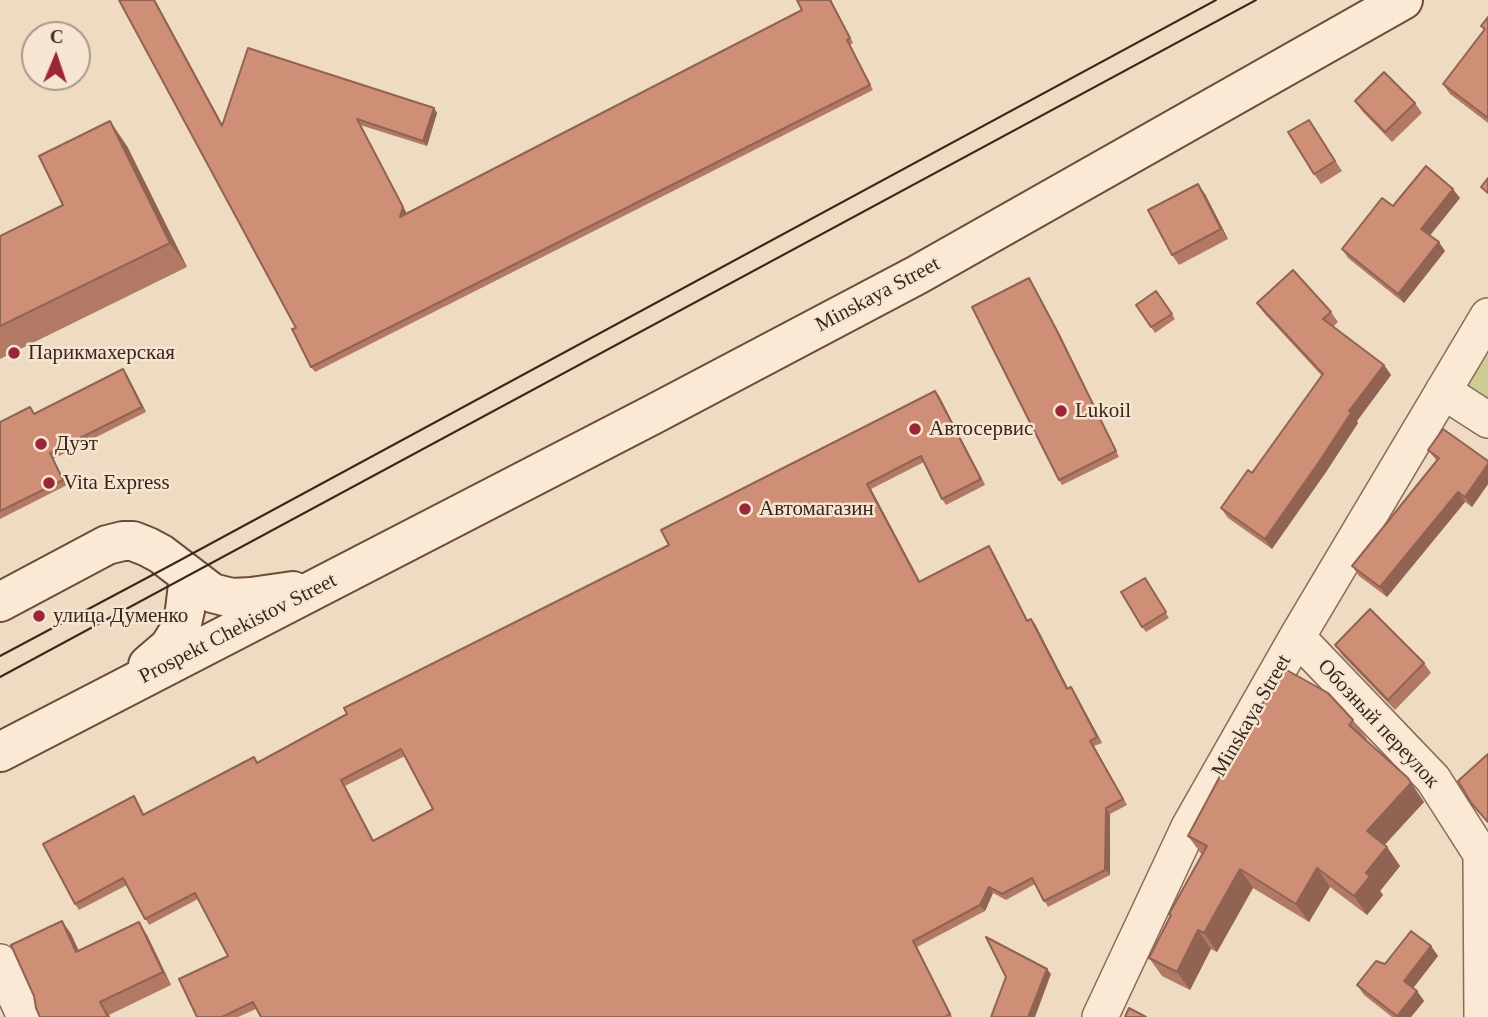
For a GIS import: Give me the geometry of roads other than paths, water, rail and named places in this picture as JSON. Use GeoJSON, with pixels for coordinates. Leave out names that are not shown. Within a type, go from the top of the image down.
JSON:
{"type":"FeatureCollection","features":[{"type":"Feature","properties":{"kind":"main road","name":"Minskaya Street"},"geometry":{"type":"LineString","coordinates":[[345,574],[917,275],[1403,0]]}},
{"type":"Feature","properties":{"kind":"main road","name":"Prospekt Chekistov Street"},"geometry":{"type":"LineString","coordinates":[[0,603],[107,545],[122,541],[133,541],[148,547],[212,593],[232,598],[312,587],[345,574]]}},
{"type":"Feature","properties":{"kind":"main road","name":"Prospekt Chekistov Street"},"geometry":{"type":"LineString","coordinates":[[0,752],[345,574]]}},
{"type":"Feature","properties":{"kind":"main road","name":"Prospekt Chekistov Street"},"geometry":{"type":"LineString","coordinates":[[106,697],[169,648],[181,628],[189,576]]}},
{"type":"Feature","properties":{"kind":"street","name":"Minskaya Street"},"geometry":{"type":"LineString","coordinates":[[1100,1017],[1189,827],[1297,637],[1488,316]]}},
{"type":"Feature","properties":{"kind":"street"},"geometry":{"type":"LineString","coordinates":[[1443,391],[1488,421]]}},
{"type":"Feature","properties":{"kind":"street","name":"Обозный переулок"},"geometry":{"type":"LineString","coordinates":[[1297,637],[1433,779],[1481,854],[1482,1017]]}},
{"type":"Feature","properties":{"kind":"street"},"geometry":{"type":"LineString","coordinates":[[0,962],[25,1017]]}},
{"type":"Feature","properties":{"kind":"tram line"},"geometry":{"type":"LineString","coordinates":[[0,656],[1216,0]]}},
{"type":"Feature","properties":{"kind":"tram line"},"geometry":{"type":"LineString","coordinates":[[0,677],[1256,0]]}},
{"type":"Feature","properties":{"kind":"place","name":"Парикмахерская"},"geometry":{"type":"Point","coordinates":[14,353]}},
{"type":"Feature","properties":{"kind":"place","name":"Lukoil"},"geometry":{"type":"Point","coordinates":[1061,411]}},
{"type":"Feature","properties":{"kind":"place","name":"Автосервис"},"geometry":{"type":"Point","coordinates":[915,429]}},
{"type":"Feature","properties":{"kind":"place","name":"Дуэт"},"geometry":{"type":"Point","coordinates":[41,444]}},
{"type":"Feature","properties":{"kind":"place","name":"Vita Express"},"geometry":{"type":"Point","coordinates":[49,483]}},
{"type":"Feature","properties":{"kind":"place","name":"Автомагазин"},"geometry":{"type":"Point","coordinates":[745,509]}},
{"type":"Feature","properties":{"kind":"place","name":"улица Думенко"},"geometry":{"type":"Point","coordinates":[39,616]}}]}
